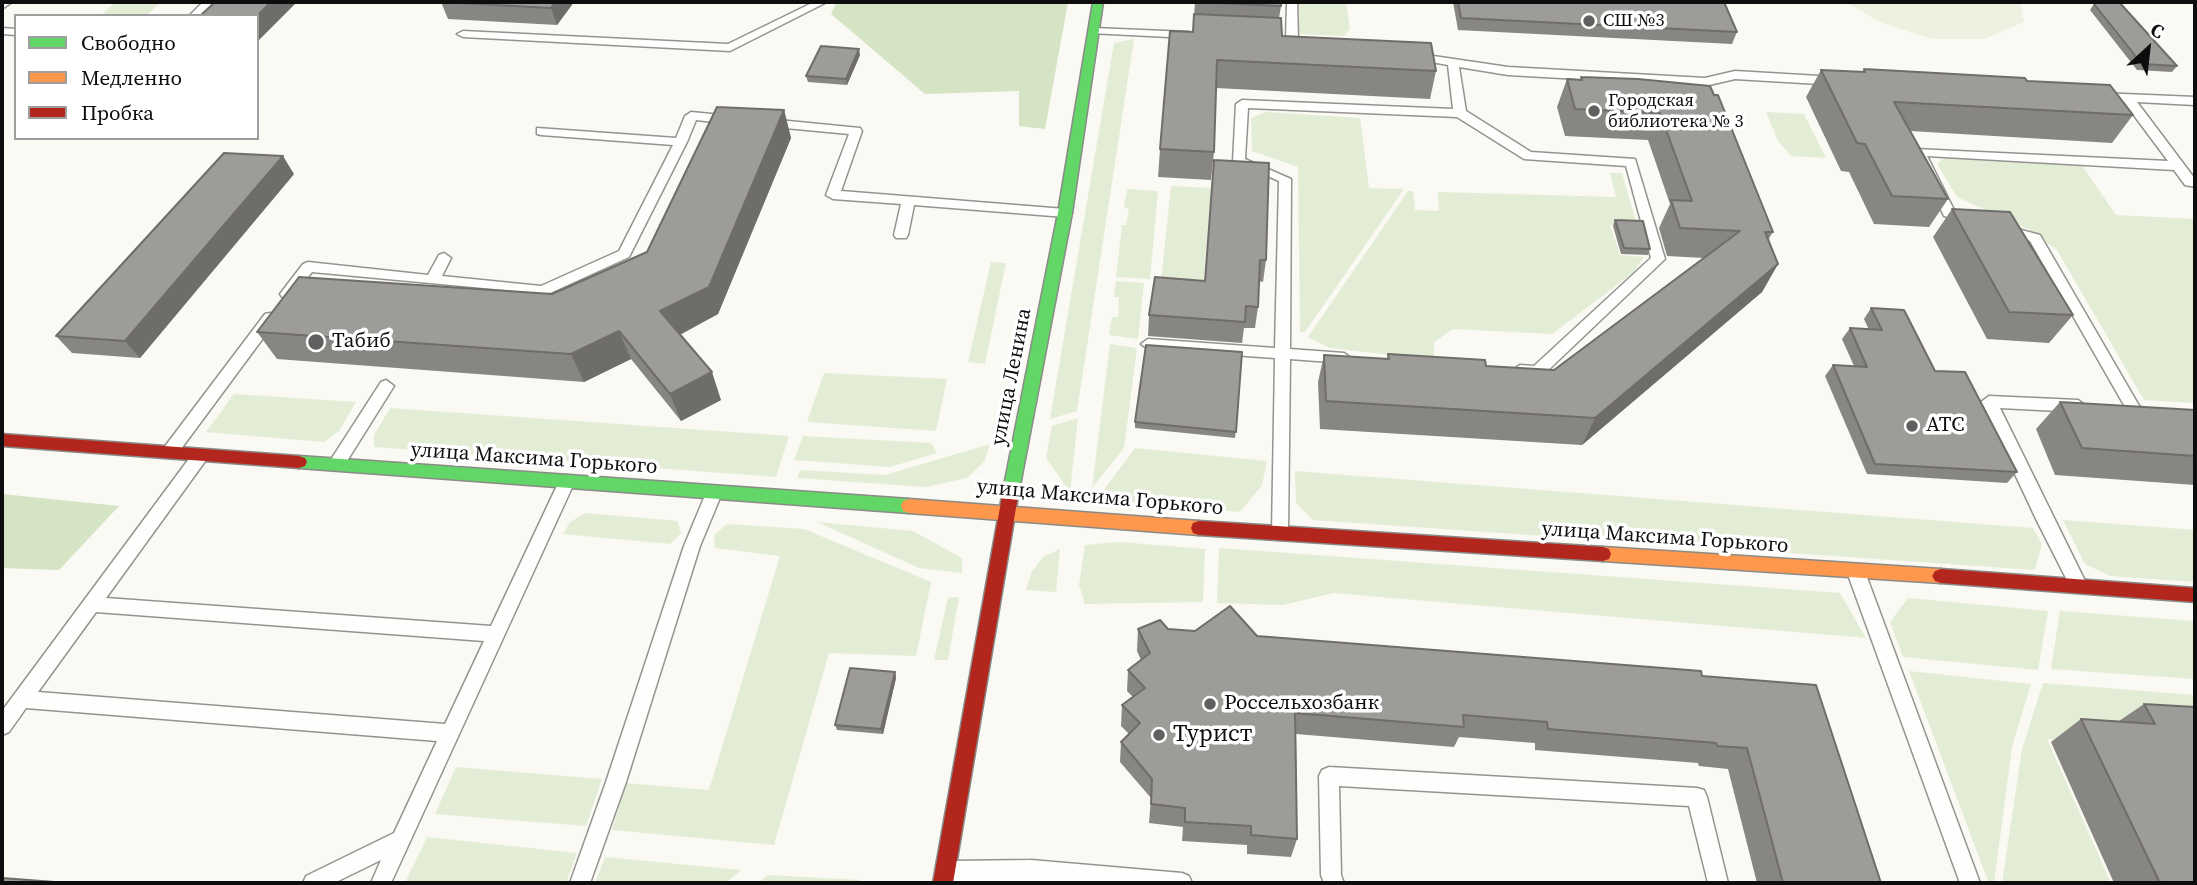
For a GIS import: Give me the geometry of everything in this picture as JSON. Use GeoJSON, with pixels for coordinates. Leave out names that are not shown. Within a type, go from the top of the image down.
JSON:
{"type":"FeatureCollection","features":[{"type":"Feature","properties":{"kind":"main road","name":"улица Ленина"},"geometry":{"type":"LineString","coordinates":[[944,877],[1007,512],[1065,213],[1098,2]]}},
{"type":"Feature","properties":{"kind":"main road","name":"улица Максима Горького"},"geometry":{"type":"LineString","coordinates":[[2,439],[200,456],[1007,512],[1078,520],[2078,585],[2195,595]]}},
{"type":"Feature","properties":{"kind":"lane"},"geometry":{"type":"LineString","coordinates":[[2,6],[7,2]]}},
{"type":"Feature","properties":{"kind":"lane"},"geometry":{"type":"LineString","coordinates":[[196,14],[209,2]]}},
{"type":"Feature","properties":{"kind":"lane"},"geometry":{"type":"LineString","coordinates":[[463,34],[730,48],[822,2]]}},
{"type":"Feature","properties":{"kind":"lane"},"geometry":{"type":"LineString","coordinates":[[1292,2],[1286,39],[1305,42]]}},
{"type":"Feature","properties":{"kind":"lane"},"geometry":{"type":"LineString","coordinates":[[1094,31],[1202,35]]}},
{"type":"Feature","properties":{"kind":"lane"},"geometry":{"type":"LineString","coordinates":[[1399,54],[1508,71],[1705,82],[1735,75],[1852,82]]}},
{"type":"Feature","properties":{"kind":"lane"},"geometry":{"type":"LineString","coordinates":[[1453,62],[1460,113]]}},
{"type":"Feature","properties":{"kind":"lane"},"geometry":{"type":"LineString","coordinates":[[2087,96],[2195,101]]}},
{"type":"Feature","properties":{"kind":"lane"},"geometry":{"type":"LineString","coordinates":[[2128,99],[2190,183],[2195,183]]}},
{"type":"Feature","properties":{"kind":"lane"},"geometry":{"type":"LineString","coordinates":[[1280,533],[1285,179],[1239,161],[1242,104],[1460,113],[1528,156],[1631,162],[1658,259],[1537,372],[1511,370]]}},
{"type":"Feature","properties":{"kind":"lane"},"geometry":{"type":"LineString","coordinates":[[169,453],[308,267],[543,291],[624,254],[681,142],[691,116],[856,131],[833,195],[1065,213]]}},
{"type":"Feature","properties":{"kind":"lane"},"geometry":{"type":"LineString","coordinates":[[541,131],[681,142]]}},
{"type":"Feature","properties":{"kind":"lane"},"geometry":{"type":"LineString","coordinates":[[2078,585],[1989,402],[2140,409],[2035,238],[1949,213],[1919,152],[2179,166]]}},
{"type":"Feature","properties":{"kind":"lane"},"geometry":{"type":"LineString","coordinates":[[901,235],[908,202]]}},
{"type":"Feature","properties":{"kind":"lane"},"geometry":{"type":"LineString","coordinates":[[433,279],[444,258]]}},
{"type":"Feature","properties":{"kind":"lane"},"geometry":{"type":"LineString","coordinates":[[1148,344],[1364,359]]}},
{"type":"Feature","properties":{"kind":"lane"},"geometry":{"type":"LineString","coordinates":[[336,465],[386,386]]}},
{"type":"Feature","properties":{"kind":"lane"},"geometry":{"type":"LineString","coordinates":[[2,726],[200,456]]}},
{"type":"Feature","properties":{"kind":"lane"},"geometry":{"type":"LineString","coordinates":[[381,883],[567,481]]}},
{"type":"Feature","properties":{"kind":"lane"},"geometry":{"type":"LineString","coordinates":[[580,883],[616,782],[692,546],[714,493]]}},
{"type":"Feature","properties":{"kind":"lane"},"geometry":{"type":"LineString","coordinates":[[1856,572],[1970,883]]}},
{"type":"Feature","properties":{"kind":"lane"},"geometry":{"type":"LineString","coordinates":[[91,604],[495,634]]}},
{"type":"Feature","properties":{"kind":"lane"},"geometry":{"type":"LineString","coordinates":[[21,699],[450,733]]}},
{"type":"Feature","properties":{"kind":"lane"},"geometry":{"type":"LineString","coordinates":[[1335,883],[1331,875],[1329,776],[1697,797],[1718,883]]}},
{"type":"Feature","properties":{"kind":"lane"},"geometry":{"type":"LineString","coordinates":[[313,883],[401,840]]}},
{"type":"Feature","properties":{"kind":"lane"},"geometry":{"type":"LineString","coordinates":[[944,877],[1031,870],[1182,883]]}},
{"type":"Feature","properties":{"kind":"green space"},"geometry":{"type":"Polygon","coordinates":[[[116,2],[161,2],[148,14],[102,14],[116,2]]]}},
{"type":"Feature","properties":{"kind":"green space"},"geometry":{"type":"Polygon","coordinates":[[[837,2],[1068,2],[1045,129],[1019,126],[1019,91],[925,94],[831,14],[837,2]]]}},
{"type":"Feature","properties":{"kind":"green space"},"geometry":{"type":"Polygon","coordinates":[[[1298,2],[1346,2],[1350,29],[1344,36],[1299,34],[1298,2]]]}},
{"type":"Feature","properties":{"kind":"green space"},"geometry":{"type":"Polygon","coordinates":[[[1846,2],[2020,2],[2024,22],[1984,39],[1932,39],[1879,22],[1846,2]]]}},
{"type":"Feature","properties":{"kind":"green space"},"geometry":{"type":"Polygon","coordinates":[[[1134,39],[1077,411],[1050,419],[1114,43],[1134,39]]]}},
{"type":"Feature","properties":{"kind":"green space"},"geometry":{"type":"Polygon","coordinates":[[[1265,112],[1360,118],[1369,188],[1404,189],[1305,332],[1300,332],[1298,167],[1252,151],[1251,118],[1265,112]]]}},
{"type":"Feature","properties":{"kind":"green space"},"geometry":{"type":"Polygon","coordinates":[[[1766,112],[1804,114],[1826,158],[1791,156],[1778,141],[1766,112]]]}},
{"type":"Feature","properties":{"kind":"green space"},"geometry":{"type":"Polygon","coordinates":[[[1956,157],[2081,164],[2116,215],[2195,219],[2195,403],[2144,400],[2057,250],[2028,229],[1957,197],[1937,164],[1943,159],[1956,157]]]}},
{"type":"Feature","properties":{"kind":"green space"},"geometry":{"type":"Polygon","coordinates":[[[1610,173],[1622,173],[1637,225],[1610,225],[1620,255],[1644,257],[1633,273],[1552,334],[1453,329],[1434,342],[1434,360],[1330,348],[1308,337],[1408,191],[1413,191],[1415,210],[1439,211],[1438,192],[1616,197],[1610,173]]]}},
{"type":"Feature","properties":{"kind":"green space"},"geometry":{"type":"Polygon","coordinates":[[[1171,186],[1211,188],[1203,284],[1161,281],[1171,186]]]}},
{"type":"Feature","properties":{"kind":"green space"},"geometry":{"type":"Polygon","coordinates":[[[1127,189],[1158,191],[1150,279],[1116,277],[1122,225],[1126,225],[1129,209],[1124,207],[1127,189]]]}},
{"type":"Feature","properties":{"kind":"green space"},"geometry":{"type":"Polygon","coordinates":[[[991,262],[1006,263],[985,364],[968,362],[991,262]]]}},
{"type":"Feature","properties":{"kind":"green space"},"geometry":{"type":"Polygon","coordinates":[[[1116,281],[1144,283],[1138,339],[1109,335],[1112,317],[1118,317],[1119,297],[1114,297],[1116,281]]]}},
{"type":"Feature","properties":{"kind":"green space"},"geometry":{"type":"Polygon","coordinates":[[[1110,344],[1137,348],[1124,448],[1092,488],[1110,344]]]}},
{"type":"Feature","properties":{"kind":"green space"},"geometry":{"type":"Polygon","coordinates":[[[824,373],[947,379],[936,431],[807,422],[824,373]]]}},
{"type":"Feature","properties":{"kind":"green space"},"geometry":{"type":"Polygon","coordinates":[[[234,394],[356,402],[339,431],[324,442],[206,432],[234,394]]]}},
{"type":"Feature","properties":{"kind":"green space"},"geometry":{"type":"Polygon","coordinates":[[[390,408],[789,436],[776,477],[374,447],[374,435],[390,408]]]}},
{"type":"Feature","properties":{"kind":"green space"},"geometry":{"type":"Polygon","coordinates":[[[1078,418],[1070,492],[1046,458],[1052,426],[1078,418]]]}},
{"type":"Feature","properties":{"kind":"green space"},"geometry":{"type":"Polygon","coordinates":[[[803,436],[931,443],[937,453],[890,467],[794,460],[803,436]]]}},
{"type":"Feature","properties":{"kind":"green space"},"geometry":{"type":"Polygon","coordinates":[[[990,444],[984,462],[967,478],[926,487],[797,478],[800,470],[885,475],[990,444]]]}},
{"type":"Feature","properties":{"kind":"green space"},"geometry":{"type":"Polygon","coordinates":[[[1135,448],[1267,461],[1262,485],[1240,512],[1097,499],[1135,448]]]}},
{"type":"Feature","properties":{"kind":"green space"},"geometry":{"type":"Polygon","coordinates":[[[1295,471],[2033,528],[2042,544],[2035,570],[1313,520],[1296,503],[1295,471]]]}},
{"type":"Feature","properties":{"kind":"green space"},"geometry":{"type":"Polygon","coordinates":[[[2,494],[119,506],[59,570],[2,568],[2,494]]]}},
{"type":"Feature","properties":{"kind":"green space"},"geometry":{"type":"Polygon","coordinates":[[[586,513],[677,521],[681,533],[670,544],[563,534],[570,522],[586,513]]]}},
{"type":"Feature","properties":{"kind":"green space"},"geometry":{"type":"Polygon","coordinates":[[[2063,520],[2195,530],[2195,582],[2110,576],[2085,564],[2063,520]]]}},
{"type":"Feature","properties":{"kind":"green space"},"geometry":{"type":"Polygon","coordinates":[[[817,522],[913,531],[962,558],[962,573],[919,568],[817,522]]]}},
{"type":"Feature","properties":{"kind":"green space"},"geometry":{"type":"Polygon","coordinates":[[[727,524],[804,529],[931,582],[916,656],[829,653],[774,845],[612,830],[626,783],[709,790],[780,556],[715,548],[714,535],[727,524]]]}},
{"type":"Feature","properties":{"kind":"green space"},"geometry":{"type":"Polygon","coordinates":[[[1119,542],[1205,549],[1203,602],[1085,604],[1079,585],[1085,545],[1119,542]]]}},
{"type":"Feature","properties":{"kind":"green space"},"geometry":{"type":"Polygon","coordinates":[[[1219,548],[1840,593],[1866,638],[1333,593],[1283,605],[1217,603],[1219,548]]]}},
{"type":"Feature","properties":{"kind":"green space"},"geometry":{"type":"Polygon","coordinates":[[[1060,549],[1056,592],[1026,590],[1031,573],[1043,557],[1060,549]]]}},
{"type":"Feature","properties":{"kind":"green space"},"geometry":{"type":"Polygon","coordinates":[[[959,597],[948,660],[934,660],[948,598],[959,597]]]}},
{"type":"Feature","properties":{"kind":"green space"},"geometry":{"type":"Polygon","coordinates":[[[1908,598],[2048,611],[2038,670],[1903,657],[1890,622],[1908,598]]]}},
{"type":"Feature","properties":{"kind":"green space"},"geometry":{"type":"Polygon","coordinates":[[[2060,611],[2195,621],[2195,679],[2051,669],[2060,611]]]}},
{"type":"Feature","properties":{"kind":"green space"},"geometry":{"type":"Polygon","coordinates":[[[1909,671],[2031,684],[2012,747],[1994,883],[1988,881],[1909,671]]]}},
{"type":"Feature","properties":{"kind":"green space"},"geometry":{"type":"Polygon","coordinates":[[[2043,683],[2195,695],[2195,731],[2116,744],[2047,739],[2111,883],[2002,883],[2022,749],[2043,683]]]}},
{"type":"Feature","properties":{"kind":"green space"},"geometry":{"type":"Polygon","coordinates":[[[456,767],[602,779],[586,826],[435,814],[456,767]]]}},
{"type":"Feature","properties":{"kind":"green space"},"geometry":{"type":"Polygon","coordinates":[[[427,837],[577,853],[566,883],[405,883],[427,837]]]}},
{"type":"Feature","properties":{"kind":"green space"},"geometry":{"type":"Polygon","coordinates":[[[605,857],[741,870],[726,883],[595,883],[605,857]]]}},
{"type":"Feature","properties":{"kind":"green space"},"geometry":{"type":"Polygon","coordinates":[[[768,875],[861,880],[860,883],[758,883],[768,875]]]}},
{"type":"Feature","properties":{"kind":"building"},"geometry":{"type":"Polygon","coordinates":[[[215,2],[271,2],[259,14],[202,14],[215,2]]]}},
{"type":"Feature","properties":{"kind":"building"},"geometry":{"type":"Polygon","coordinates":[[[441,2],[555,2],[551,8],[441,2]]]}},
{"type":"Feature","properties":{"kind":"building"},"geometry":{"type":"Polygon","coordinates":[[[1195,2],[1281,2],[1281,6],[1195,2]]]}},
{"type":"Feature","properties":{"kind":"building"},"geometry":{"type":"Polygon","coordinates":[[[1458,2],[1724,2],[1737,32],[1461,18],[1458,2]]]}},
{"type":"Feature","properties":{"kind":"building"},"geometry":{"type":"Polygon","coordinates":[[[2119,2],[2177,66],[2142,64],[2094,4],[2119,2]]]}},
{"type":"Feature","properties":{"kind":"building"},"geometry":{"type":"Polygon","coordinates":[[[1194,14],[1281,18],[1282,36],[1431,43],[1436,71],[1217,60],[1214,152],[1160,149],[1170,31],[1193,32],[1194,14]]]}},
{"type":"Feature","properties":{"kind":"building"},"geometry":{"type":"Polygon","coordinates":[[[821,46],[859,49],[846,79],[806,76],[821,46]]]}},
{"type":"Feature","properties":{"kind":"building"},"geometry":{"type":"Polygon","coordinates":[[[1864,69],[2110,85],[2133,115],[1894,102],[1948,199],[1892,196],[1865,144],[1857,143],[1821,70],[1865,72],[1864,69]]]}},
{"type":"Feature","properties":{"kind":"building"},"geometry":{"type":"Polygon","coordinates":[[[1581,77],[1710,86],[1714,95],[1718,95],[1773,232],[1765,232],[1778,264],[1595,418],[1326,401],[1324,355],[1389,359],[1388,354],[1485,360],[1486,366],[1554,370],[1740,231],[1680,228],[1671,200],[1692,201],[1660,113],[1575,109],[1567,79],[1582,80],[1581,77]]]}},
{"type":"Feature","properties":{"kind":"building"},"geometry":{"type":"Polygon","coordinates":[[[717,107],[784,110],[709,287],[660,311],[712,372],[670,394],[619,331],[571,354],[257,332],[299,277],[552,294],[647,252],[717,107]]]}},
{"type":"Feature","properties":{"kind":"building"},"geometry":{"type":"Polygon","coordinates":[[[224,153],[283,156],[125,341],[56,336],[224,153]]]}},
{"type":"Feature","properties":{"kind":"building"},"geometry":{"type":"Polygon","coordinates":[[[1214,160],[1269,163],[1266,260],[1260,260],[1258,307],[1246,306],[1245,322],[1149,315],[1155,277],[1205,281],[1214,160]]]}},
{"type":"Feature","properties":{"kind":"building"},"geometry":{"type":"Polygon","coordinates":[[[1952,209],[2010,212],[2073,315],[2009,312],[1952,209]]]}},
{"type":"Feature","properties":{"kind":"building"},"geometry":{"type":"Polygon","coordinates":[[[1615,220],[1643,221],[1650,249],[1624,248],[1615,220]]]}},
{"type":"Feature","properties":{"kind":"building","name":"АТС"},"geometry":{"type":"Polygon","coordinates":[[[1871,308],[1904,310],[1935,371],[1965,372],[2017,472],[1875,464],[1833,365],[1867,367],[1850,328],[1882,330],[1871,308]]]}},
{"type":"Feature","properties":{"kind":"building"},"geometry":{"type":"Polygon","coordinates":[[[1146,345],[1242,352],[1236,432],[1135,422],[1146,345]]]}},
{"type":"Feature","properties":{"kind":"building"},"geometry":{"type":"Polygon","coordinates":[[[2060,402],[2195,410],[2195,456],[2082,448],[2060,402]]]}},
{"type":"Feature","properties":{"kind":"building"},"geometry":{"type":"Polygon","coordinates":[[[1230,606],[1257,636],[1701,671],[1702,676],[1816,685],[1881,883],[1783,883],[1747,748],[1548,729],[1547,722],[1463,715],[1464,727],[1295,713],[1297,839],[1251,835],[1251,826],[1185,822],[1185,808],[1151,804],[1152,779],[1121,742],[1140,723],[1122,705],[1145,688],[1128,670],[1150,653],[1138,629],[1160,620],[1168,629],[1195,631],[1230,606]]]}},
{"type":"Feature","properties":{"kind":"building"},"geometry":{"type":"Polygon","coordinates":[[[850,668],[895,672],[881,729],[835,725],[850,668]]]}},
{"type":"Feature","properties":{"kind":"building"},"geometry":{"type":"Polygon","coordinates":[[[2144,704],[2195,707],[2195,883],[2160,883],[2081,719],[2155,724],[2144,704]]]}},
{"type":"Feature","properties":{"kind":"building"},"geometry":{"type":"Polygon","coordinates":[[[2,878],[68,883],[2,883],[2,878]]]}},
{"type":"Feature","properties":{"kind":"traffic: fast"},"geometry":{"type":"LineString","coordinates":[[1010,496],[1065,213],[1098,2]]}},
{"type":"Feature","properties":{"kind":"traffic: fast"},"geometry":{"type":"LineString","coordinates":[[299,462],[909,506]]}},
{"type":"Feature","properties":{"kind":"traffic: slow"},"geometry":{"type":"LineString","coordinates":[[909,506],[1199,528]]}},
{"type":"Feature","properties":{"kind":"traffic: slow"},"geometry":{"type":"LineString","coordinates":[[1603,554],[1941,576]]}},
{"type":"Feature","properties":{"kind":"traffic: jam"},"geometry":{"type":"LineString","coordinates":[[2,440],[299,462]]}},
{"type":"Feature","properties":{"kind":"traffic: jam"},"geometry":{"type":"LineString","coordinates":[[943,883],[1010,496]]}},
{"type":"Feature","properties":{"kind":"traffic: jam"},"geometry":{"type":"LineString","coordinates":[[1199,528],[1603,554]]}},
{"type":"Feature","properties":{"kind":"traffic: jam"},"geometry":{"type":"LineString","coordinates":[[1941,576],[2195,595]]}},
{"type":"Feature","properties":{"kind":"place","name":"СШ №3"},"geometry":{"type":"Point","coordinates":[1589,21]}},
{"type":"Feature","properties":{"kind":"place","name":"Городская библиотека № 3"},"geometry":{"type":"Point","coordinates":[1594,111]}},
{"type":"Feature","properties":{"kind":"place","name":"Табиб"},"geometry":{"type":"Point","coordinates":[316,342]}},
{"type":"Feature","properties":{"kind":"place","name":"АТС"},"geometry":{"type":"Point","coordinates":[1912,426]}},
{"type":"Feature","properties":{"kind":"place","name":"Россельхозбанк"},"geometry":{"type":"Point","coordinates":[1210,704]}},
{"type":"Feature","properties":{"kind":"place","name":"Турист"},"geometry":{"type":"Point","coordinates":[1159,735]}}]}
